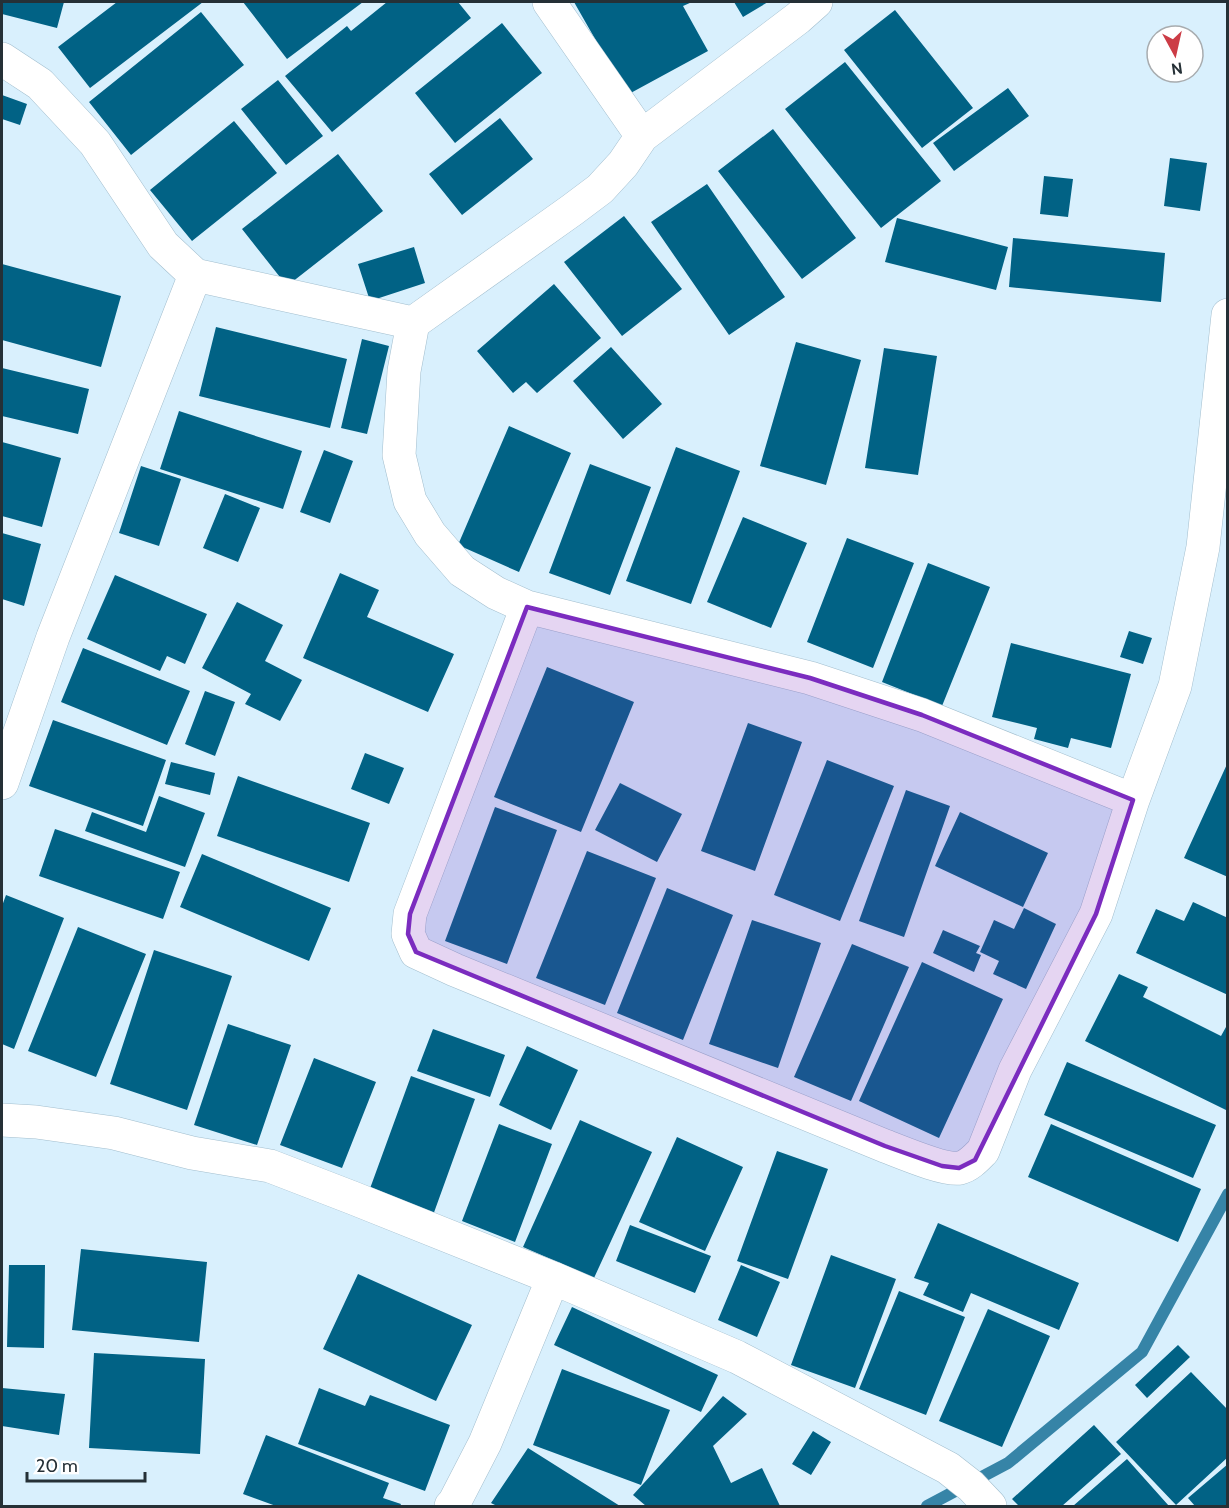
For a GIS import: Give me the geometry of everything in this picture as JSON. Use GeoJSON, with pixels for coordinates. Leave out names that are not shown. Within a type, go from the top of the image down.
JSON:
{"type":"FeatureCollection","features":[{"type":"Feature","properties":{"kind":"street"},"geometry":{"type":"LineString","coordinates":[[549,2],[642,136]]}},
{"type":"Feature","properties":{"kind":"street"},"geometry":{"type":"LineString","coordinates":[[816,2],[642,136],[623,164],[600,189],[413,323],[404,371],[399,455],[410,501],[430,534],[462,571],[496,593],[527,607],[810,678],[922,715],[1133,800]]}},
{"type":"Feature","properties":{"kind":"street"},"geometry":{"type":"LineString","coordinates":[[2,59],[39,84],[95,143],[163,245],[195,276],[413,323]]}},
{"type":"Feature","properties":{"kind":"street"},"geometry":{"type":"LineString","coordinates":[[2,783],[53,637],[195,276]]}},
{"type":"Feature","properties":{"kind":"street"},"geometry":{"type":"LineString","coordinates":[[527,607],[410,914],[408,934],[416,952],[466,975],[885,1146],[942,1166],[959,1168],[975,1160],[983,1151],[1015,1070],[1096,914],[1133,800],[1175,686],[1200,558],[1227,315]]}},
{"type":"Feature","properties":{"kind":"street"},"geometry":{"type":"LineString","coordinates":[[2,1120],[36,1122],[114,1133],[192,1153],[270,1166],[353,1198],[553,1278],[737,1357],[948,1468],[971,1486],[990,1506]]}},
{"type":"Feature","properties":{"kind":"street"},"geometry":{"type":"LineString","coordinates":[[451,1506],[485,1443],[553,1278]]}},
{"type":"Feature","properties":{"kind":"highlighted area"},"geometry":{"type":"Polygon","coordinates":[[[527,607],[810,678],[922,715],[1133,800],[1096,914],[975,1160],[959,1168],[942,1166],[885,1146],[416,952],[408,934],[410,914],[527,607]]]}},
{"type":"Feature","properties":{"kind":"building"},"geometry":{"type":"Polygon","coordinates":[[[2,2],[64,2],[57,28],[2,14],[2,2]]]}},
{"type":"Feature","properties":{"kind":"building"},"geometry":{"type":"Polygon","coordinates":[[[117,2],[203,2],[90,88],[58,47],[117,2]]]}},
{"type":"Feature","properties":{"kind":"building"},"geometry":{"type":"Polygon","coordinates":[[[243,2],[363,2],[287,59],[243,2]]]}},
{"type":"Feature","properties":{"kind":"building"},"geometry":{"type":"Polygon","coordinates":[[[387,2],[458,2],[471,18],[332,132],[285,76],[347,26],[351,31],[387,2]]]}},
{"type":"Feature","properties":{"kind":"building"},"geometry":{"type":"Polygon","coordinates":[[[574,2],[692,2],[683,6],[708,51],[627,95],[574,2]]]}},
{"type":"Feature","properties":{"kind":"building"},"geometry":{"type":"Polygon","coordinates":[[[734,2],[768,2],[743,17],[734,2]]]}},
{"type":"Feature","properties":{"kind":"building"},"geometry":{"type":"Polygon","coordinates":[[[895,10],[973,108],[922,148],[844,50],[895,10]]]}},
{"type":"Feature","properties":{"kind":"building"},"geometry":{"type":"Polygon","coordinates":[[[201,12],[244,65],[131,155],[89,102],[201,12]]]}},
{"type":"Feature","properties":{"kind":"building"},"geometry":{"type":"Polygon","coordinates":[[[502,23],[542,73],[455,143],[415,93],[502,23]]]}},
{"type":"Feature","properties":{"kind":"building"},"geometry":{"type":"Polygon","coordinates":[[[845,62],[941,181],[881,228],[785,109],[845,62]]]}},
{"type":"Feature","properties":{"kind":"building"},"geometry":{"type":"Polygon","coordinates":[[[278,80],[323,136],[286,165],[241,109],[278,80]]]}},
{"type":"Feature","properties":{"kind":"building"},"geometry":{"type":"Polygon","coordinates":[[[1008,88],[1029,116],[954,171],[933,143],[1008,88]]]}},
{"type":"Feature","properties":{"kind":"building"},"geometry":{"type":"Polygon","coordinates":[[[2,95],[27,104],[20,125],[2,119],[2,95]]]}},
{"type":"Feature","properties":{"kind":"building"},"geometry":{"type":"Polygon","coordinates":[[[500,118],[533,159],[462,215],[429,174],[500,118]]]}},
{"type":"Feature","properties":{"kind":"building"},"geometry":{"type":"Polygon","coordinates":[[[234,121],[277,173],[192,241],[150,190],[234,121]]]}},
{"type":"Feature","properties":{"kind":"building"},"geometry":{"type":"Polygon","coordinates":[[[773,129],[856,238],[802,279],[718,171],[773,129]]]}},
{"type":"Feature","properties":{"kind":"building"},"geometry":{"type":"Polygon","coordinates":[[[338,154],[383,211],[287,286],[242,229],[338,154]]]}},
{"type":"Feature","properties":{"kind":"building"},"geometry":{"type":"Polygon","coordinates":[[[1170,158],[1207,163],[1200,211],[1164,206],[1170,158]]]}},
{"type":"Feature","properties":{"kind":"building"},"geometry":{"type":"Polygon","coordinates":[[[1044,176],[1073,179],[1068,217],[1040,214],[1044,176]]]}},
{"type":"Feature","properties":{"kind":"building"},"geometry":{"type":"Polygon","coordinates":[[[707,184],[785,297],[729,335],[651,222],[707,184]]]}},
{"type":"Feature","properties":{"kind":"building"},"geometry":{"type":"Polygon","coordinates":[[[624,216],[682,289],[622,336],[564,262],[624,216]]]}},
{"type":"Feature","properties":{"kind":"building"},"geometry":{"type":"Polygon","coordinates":[[[897,218],[1008,247],[996,290],[885,262],[897,218]]]}},
{"type":"Feature","properties":{"kind":"building"},"geometry":{"type":"Polygon","coordinates":[[[1013,238],[1165,253],[1161,302],[1009,287],[1013,238]]]}},
{"type":"Feature","properties":{"kind":"building"},"geometry":{"type":"Polygon","coordinates":[[[414,247],[425,283],[370,301],[358,264],[414,247]]]}},
{"type":"Feature","properties":{"kind":"building"},"geometry":{"type":"Polygon","coordinates":[[[2,264],[121,296],[101,367],[2,340],[2,264]]]}},
{"type":"Feature","properties":{"kind":"building"},"geometry":{"type":"Polygon","coordinates":[[[554,284],[601,338],[537,393],[526,382],[513,393],[477,351],[554,284]]]}},
{"type":"Feature","properties":{"kind":"building"},"geometry":{"type":"Polygon","coordinates":[[[216,327],[347,359],[330,428],[199,396],[216,327]]]}},
{"type":"Feature","properties":{"kind":"building"},"geometry":{"type":"Polygon","coordinates":[[[362,339],[389,346],[367,434],[341,428],[362,339]]]}},
{"type":"Feature","properties":{"kind":"building"},"geometry":{"type":"Polygon","coordinates":[[[796,342],[861,360],[826,485],[760,466],[796,342]]]}},
{"type":"Feature","properties":{"kind":"building"},"geometry":{"type":"Polygon","coordinates":[[[611,347],[662,404],[623,439],[573,381],[611,347]]]}},
{"type":"Feature","properties":{"kind":"building"},"geometry":{"type":"Polygon","coordinates":[[[884,348],[937,356],[918,475],[865,468],[884,348]]]}},
{"type":"Feature","properties":{"kind":"building"},"geometry":{"type":"Polygon","coordinates":[[[2,368],[89,389],[78,434],[2,416],[2,368]]]}},
{"type":"Feature","properties":{"kind":"building"},"geometry":{"type":"Polygon","coordinates":[[[179,411],[302,451],[283,509],[160,469],[179,411]]]}},
{"type":"Feature","properties":{"kind":"building"},"geometry":{"type":"Polygon","coordinates":[[[509,426],[571,453],[519,572],[458,545],[509,426]]]}},
{"type":"Feature","properties":{"kind":"building"},"geometry":{"type":"Polygon","coordinates":[[[2,442],[61,458],[42,527],[2,516],[2,442]]]}},
{"type":"Feature","properties":{"kind":"building"},"geometry":{"type":"Polygon","coordinates":[[[676,447],[740,471],[691,604],[626,581],[676,447]]]}},
{"type":"Feature","properties":{"kind":"building"},"geometry":{"type":"Polygon","coordinates":[[[324,450],[353,461],[330,523],[300,512],[324,450]]]}},
{"type":"Feature","properties":{"kind":"building"},"geometry":{"type":"Polygon","coordinates":[[[590,464],[651,487],[610,595],[549,573],[590,464]]]}},
{"type":"Feature","properties":{"kind":"building"},"geometry":{"type":"Polygon","coordinates":[[[141,466],[181,479],[159,546],[119,533],[141,466]]]}},
{"type":"Feature","properties":{"kind":"building"},"geometry":{"type":"Polygon","coordinates":[[[225,494],[260,508],[238,562],[203,548],[225,494]]]}},
{"type":"Feature","properties":{"kind":"building"},"geometry":{"type":"Polygon","coordinates":[[[743,517],[807,543],[771,628],[707,602],[743,517]]]}},
{"type":"Feature","properties":{"kind":"building"},"geometry":{"type":"Polygon","coordinates":[[[2,533],[41,544],[24,606],[2,599],[2,533]]]}},
{"type":"Feature","properties":{"kind":"building"},"geometry":{"type":"Polygon","coordinates":[[[847,538],[914,563],[873,668],[807,642],[847,538]]]}},
{"type":"Feature","properties":{"kind":"building"},"geometry":{"type":"Polygon","coordinates":[[[928,563],[990,587],[942,706],[882,682],[928,563]]]}},
{"type":"Feature","properties":{"kind":"building"},"geometry":{"type":"Polygon","coordinates":[[[340,573],[379,590],[367,617],[454,654],[428,712],[303,658],[340,573]]]}},
{"type":"Feature","properties":{"kind":"building"},"geometry":{"type":"Polygon","coordinates":[[[115,575],[207,614],[185,664],[167,656],[160,671],[87,639],[115,575]]]}},
{"type":"Feature","properties":{"kind":"building"},"geometry":{"type":"Polygon","coordinates":[[[237,602],[283,625],[265,661],[302,680],[280,721],[245,704],[251,694],[202,668],[237,602]]]}},
{"type":"Feature","properties":{"kind":"building"},"geometry":{"type":"Polygon","coordinates":[[[1129,631],[1152,638],[1143,664],[1120,657],[1129,631]]]}},
{"type":"Feature","properties":{"kind":"building"},"geometry":{"type":"Polygon","coordinates":[[[1011,643],[1131,674],[1111,748],[1071,738],[1068,748],[1034,739],[1037,728],[992,717],[1011,643]]]}},
{"type":"Feature","properties":{"kind":"building"},"geometry":{"type":"Polygon","coordinates":[[[83,648],[190,691],[167,745],[61,702],[83,648]]]}},
{"type":"Feature","properties":{"kind":"building"},"geometry":{"type":"Polygon","coordinates":[[[547,667],[634,702],[581,832],[494,797],[547,667]]]}},
{"type":"Feature","properties":{"kind":"building"},"geometry":{"type":"Polygon","coordinates":[[[205,691],[235,702],[215,756],[185,744],[205,691]]]}},
{"type":"Feature","properties":{"kind":"building"},"geometry":{"type":"Polygon","coordinates":[[[53,720],[166,760],[143,826],[29,786],[53,720]]]}},
{"type":"Feature","properties":{"kind":"building"},"geometry":{"type":"Polygon","coordinates":[[[748,723],[802,742],[755,871],[701,851],[748,723]]]}},
{"type":"Feature","properties":{"kind":"building"},"geometry":{"type":"Polygon","coordinates":[[[365,753],[404,768],[389,804],[351,789],[365,753]]]}},
{"type":"Feature","properties":{"kind":"building"},"geometry":{"type":"Polygon","coordinates":[[[827,760],[894,786],[840,921],[774,895],[827,760]]]}},
{"type":"Feature","properties":{"kind":"building"},"geometry":{"type":"Polygon","coordinates":[[[171,762],[215,773],[210,795],[165,784],[171,762]]]}},
{"type":"Feature","properties":{"kind":"building"},"geometry":{"type":"Polygon","coordinates":[[[1228,762],[1228,877],[1184,858],[1228,762]]]}},
{"type":"Feature","properties":{"kind":"building"},"geometry":{"type":"Polygon","coordinates":[[[238,776],[370,823],[349,882],[217,836],[238,776]]]}},
{"type":"Feature","properties":{"kind":"building"},"geometry":{"type":"Polygon","coordinates":[[[620,783],[682,814],[657,862],[595,830],[620,783]]]}},
{"type":"Feature","properties":{"kind":"building"},"geometry":{"type":"Polygon","coordinates":[[[906,790],[950,806],[904,937],[859,921],[906,790]]]}},
{"type":"Feature","properties":{"kind":"building"},"geometry":{"type":"Polygon","coordinates":[[[159,796],[205,813],[185,867],[85,831],[92,812],[146,832],[159,796]]]}},
{"type":"Feature","properties":{"kind":"building"},"geometry":{"type":"Polygon","coordinates":[[[495,807],[557,830],[507,964],[445,941],[495,807]]]}},
{"type":"Feature","properties":{"kind":"building"},"geometry":{"type":"Polygon","coordinates":[[[960,812],[1048,853],[1023,907],[935,866],[960,812]]]}},
{"type":"Feature","properties":{"kind":"building"},"geometry":{"type":"Polygon","coordinates":[[[55,829],[180,872],[163,919],[39,876],[55,829]]]}},
{"type":"Feature","properties":{"kind":"building"},"geometry":{"type":"Polygon","coordinates":[[[587,851],[656,878],[605,1005],[536,978],[587,851]]]}},
{"type":"Feature","properties":{"kind":"building"},"geometry":{"type":"Polygon","coordinates":[[[202,854],[331,908],[309,961],[180,907],[202,854]]]}},
{"type":"Feature","properties":{"kind":"building"},"geometry":{"type":"Polygon","coordinates":[[[667,888],[733,915],[683,1040],[617,1013],[667,888]]]}},
{"type":"Feature","properties":{"kind":"building"},"geometry":{"type":"Polygon","coordinates":[[[6,895],[64,918],[14,1049],[2,1044],[2,906],[6,895]]]}},
{"type":"Feature","properties":{"kind":"building"},"geometry":{"type":"Polygon","coordinates":[[[1193,902],[1228,918],[1228,995],[1136,953],[1156,909],[1184,921],[1193,902]]]}},
{"type":"Feature","properties":{"kind":"building"},"geometry":{"type":"Polygon","coordinates":[[[1024,908],[1056,924],[1026,989],[993,974],[999,961],[980,952],[994,920],[1014,929],[1024,908]]]}},
{"type":"Feature","properties":{"kind":"building"},"geometry":{"type":"Polygon","coordinates":[[[752,920],[821,943],[778,1068],[709,1044],[752,920]]]}},
{"type":"Feature","properties":{"kind":"building"},"geometry":{"type":"Polygon","coordinates":[[[78,927],[146,954],[96,1077],[28,1051],[78,927]]]}},
{"type":"Feature","properties":{"kind":"building"},"geometry":{"type":"Polygon","coordinates":[[[943,930],[980,946],[976,953],[981,955],[974,972],[933,953],[943,930]]]}},
{"type":"Feature","properties":{"kind":"building"},"geometry":{"type":"Polygon","coordinates":[[[852,944],[909,967],[851,1101],[794,1077],[852,944]]]}},
{"type":"Feature","properties":{"kind":"building"},"geometry":{"type":"Polygon","coordinates":[[[154,950],[232,976],[187,1110],[110,1084],[154,950]]]}},
{"type":"Feature","properties":{"kind":"building"},"geometry":{"type":"Polygon","coordinates":[[[922,962],[1003,999],[939,1138],[859,1101],[922,962]]]}},
{"type":"Feature","properties":{"kind":"building"},"geometry":{"type":"Polygon","coordinates":[[[1119,974],[1148,987],[1143,997],[1221,1036],[1226,1027],[1228,1028],[1228,1108],[1226,1110],[1085,1041],[1119,974]]]}},
{"type":"Feature","properties":{"kind":"building"},"geometry":{"type":"Polygon","coordinates":[[[228,1024],[291,1045],[257,1145],[194,1125],[228,1024]]]}},
{"type":"Feature","properties":{"kind":"building"},"geometry":{"type":"Polygon","coordinates":[[[433,1029],[505,1055],[490,1097],[417,1071],[433,1029]]]}},
{"type":"Feature","properties":{"kind":"building"},"geometry":{"type":"Polygon","coordinates":[[[527,1046],[578,1070],[551,1130],[499,1105],[527,1046]]]}},
{"type":"Feature","properties":{"kind":"building"},"geometry":{"type":"Polygon","coordinates":[[[314,1058],[376,1082],[342,1168],[280,1145],[314,1058]]]}},
{"type":"Feature","properties":{"kind":"building"},"geometry":{"type":"Polygon","coordinates":[[[1067,1062],[1216,1125],[1193,1178],[1044,1115],[1067,1062]]]}},
{"type":"Feature","properties":{"kind":"building"},"geometry":{"type":"Polygon","coordinates":[[[411,1076],[475,1099],[432,1218],[368,1194],[411,1076]]]}},
{"type":"Feature","properties":{"kind":"building"},"geometry":{"type":"Polygon","coordinates":[[[580,1120],[652,1152],[594,1278],[523,1247],[580,1120]]]}},
{"type":"Feature","properties":{"kind":"building"},"geometry":{"type":"Polygon","coordinates":[[[499,1124],[552,1144],[515,1242],[462,1221],[499,1124]]]}},
{"type":"Feature","properties":{"kind":"building"},"geometry":{"type":"Polygon","coordinates":[[[1051,1124],[1201,1189],[1178,1242],[1028,1177],[1051,1124]]]}},
{"type":"Feature","properties":{"kind":"building"},"geometry":{"type":"Polygon","coordinates":[[[677,1137],[743,1167],[705,1251],[639,1222],[677,1137]]]}},
{"type":"Feature","properties":{"kind":"building"},"geometry":{"type":"Polygon","coordinates":[[[777,1151],[828,1169],[788,1279],[737,1261],[777,1151]]]}},
{"type":"Feature","properties":{"kind":"building"},"geometry":{"type":"Polygon","coordinates":[[[938,1223],[1079,1283],[1059,1330],[971,1293],[963,1312],[923,1295],[929,1283],[914,1278],[938,1223]]]}},
{"type":"Feature","properties":{"kind":"building"},"geometry":{"type":"Polygon","coordinates":[[[630,1225],[711,1256],[695,1293],[616,1261],[630,1225]]]}},
{"type":"Feature","properties":{"kind":"building"},"geometry":{"type":"Polygon","coordinates":[[[81,1249],[207,1262],[199,1342],[72,1330],[81,1249]]]}},
{"type":"Feature","properties":{"kind":"building"},"geometry":{"type":"Polygon","coordinates":[[[831,1255],[896,1279],[855,1388],[791,1365],[831,1255]]]}},
{"type":"Feature","properties":{"kind":"building"},"geometry":{"type":"Polygon","coordinates":[[[9,1265],[45,1265],[44,1348],[7,1347],[9,1265]]]}},
{"type":"Feature","properties":{"kind":"building"},"geometry":{"type":"Polygon","coordinates":[[[741,1265],[780,1282],[757,1337],[718,1320],[741,1265]]]}},
{"type":"Feature","properties":{"kind":"building"},"geometry":{"type":"Polygon","coordinates":[[[358,1274],[472,1325],[436,1401],[323,1349],[358,1274]]]}},
{"type":"Feature","properties":{"kind":"building"},"geometry":{"type":"Polygon","coordinates":[[[899,1291],[965,1317],[926,1415],[859,1389],[899,1291]]]}},
{"type":"Feature","properties":{"kind":"building"},"geometry":{"type":"Polygon","coordinates":[[[572,1307],[718,1375],[701,1412],[554,1345],[572,1307]]]}},
{"type":"Feature","properties":{"kind":"building"},"geometry":{"type":"Polygon","coordinates":[[[988,1309],[1050,1336],[1002,1447],[939,1421],[988,1309]]]}},
{"type":"Feature","properties":{"kind":"building"},"geometry":{"type":"Polygon","coordinates":[[[1178,1345],[1190,1357],[1147,1398],[1135,1385],[1178,1345]]]}},
{"type":"Feature","properties":{"kind":"building"},"geometry":{"type":"Polygon","coordinates":[[[94,1353],[205,1359],[200,1454],[89,1448],[94,1353]]]}},
{"type":"Feature","properties":{"kind":"building"},"geometry":{"type":"Polygon","coordinates":[[[562,1369],[670,1410],[641,1485],[533,1445],[562,1369]]]}},
{"type":"Feature","properties":{"kind":"building"},"geometry":{"type":"Polygon","coordinates":[[[1191,1372],[1228,1410],[1228,1457],[1176,1505],[1116,1442],[1191,1372]]]}},
{"type":"Feature","properties":{"kind":"building"},"geometry":{"type":"Polygon","coordinates":[[[2,1388],[65,1394],[59,1435],[2,1426],[2,1388]]]}},
{"type":"Feature","properties":{"kind":"building"},"geometry":{"type":"Polygon","coordinates":[[[319,1388],[365,1406],[370,1395],[450,1425],[425,1491],[298,1444],[319,1388]]]}},
{"type":"Feature","properties":{"kind":"building"},"geometry":{"type":"Polygon","coordinates":[[[723,1396],[747,1414],[713,1446],[731,1483],[762,1468],[780,1506],[646,1506],[633,1495],[723,1396]]]}},
{"type":"Feature","properties":{"kind":"building"},"geometry":{"type":"Polygon","coordinates":[[[1094,1425],[1121,1454],[1062,1506],[1019,1506],[1012,1499],[1094,1425]]]}},
{"type":"Feature","properties":{"kind":"building"},"geometry":{"type":"Polygon","coordinates":[[[813,1431],[831,1442],[811,1475],[792,1464],[813,1431]]]}},
{"type":"Feature","properties":{"kind":"building"},"geometry":{"type":"Polygon","coordinates":[[[266,1435],[389,1483],[383,1498],[401,1504],[400,1506],[276,1506],[243,1494],[266,1435]]]}},
{"type":"Feature","properties":{"kind":"building"},"geometry":{"type":"Polygon","coordinates":[[[528,1448],[620,1506],[497,1506],[491,1503],[528,1448]]]}},
{"type":"Feature","properties":{"kind":"building"},"geometry":{"type":"Polygon","coordinates":[[[1127,1459],[1169,1506],[1073,1506],[1127,1459]]]}},
{"type":"Feature","properties":{"kind":"building"},"geometry":{"type":"Polygon","coordinates":[[[1228,1464],[1228,1506],[1195,1506],[1188,1498],[1228,1464]]]}},
{"type":"Feature","properties":{"kind":"waterway"},"geometry":{"type":"LineString","coordinates":[[927,1506],[1008,1463],[1142,1352],[1228,1194]]}}]}
